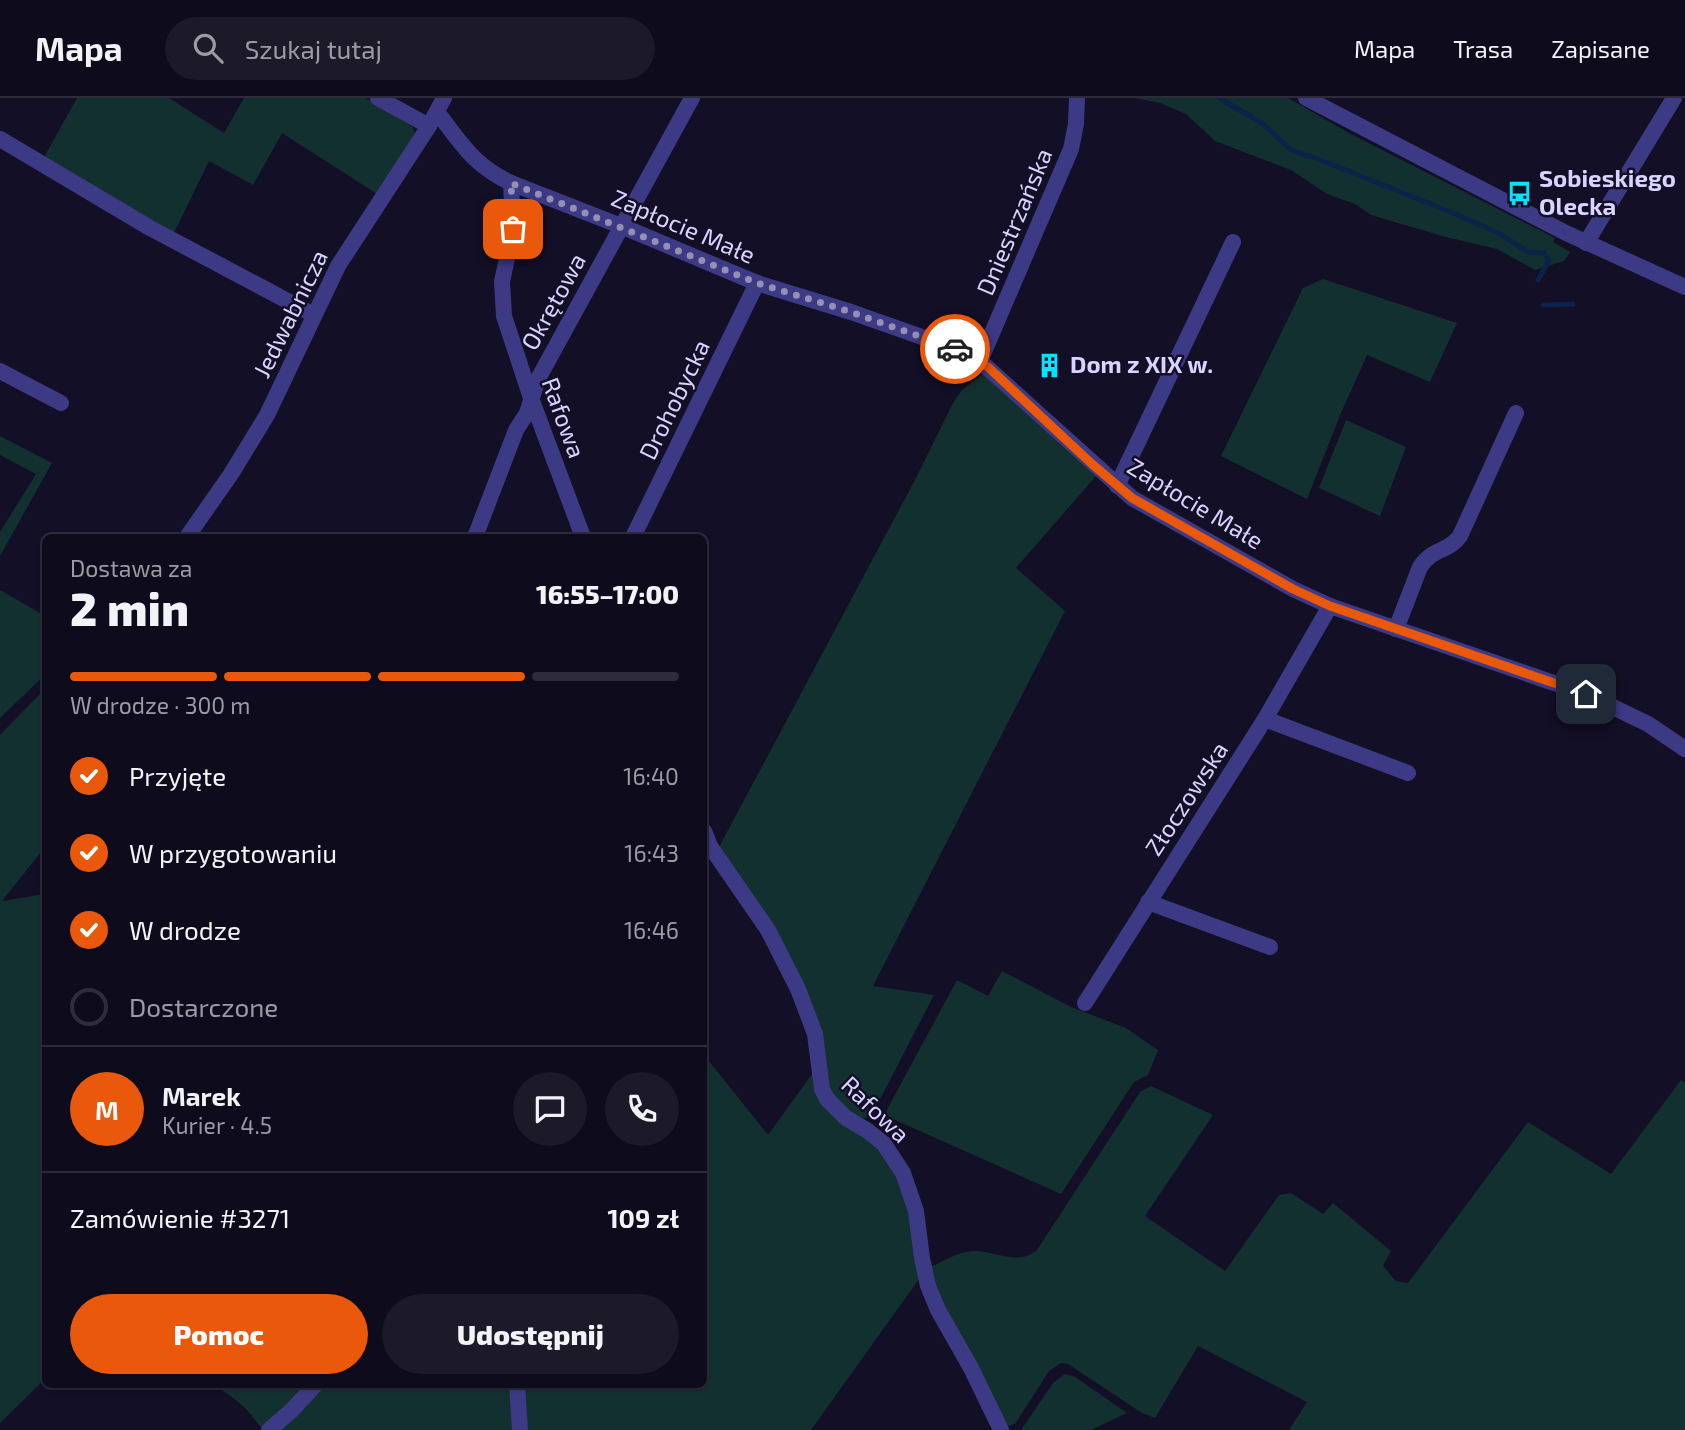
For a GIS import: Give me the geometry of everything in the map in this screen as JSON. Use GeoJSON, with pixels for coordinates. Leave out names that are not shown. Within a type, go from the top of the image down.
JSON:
{"type":"FeatureCollection","features":[{"type":"Feature","properties":{"kind":"street"},"geometry":{"type":"LineString","coordinates":[[378,98],[437,112],[481,166],[511,183]]}},
{"type":"Feature","properties":{"kind":"street","name":"Okrętowa"},"geometry":{"type":"LineString","coordinates":[[476,534],[516,430],[527,413],[538,379],[692,98]]}},
{"type":"Feature","properties":{"kind":"street","name":"Dniestrzańska"},"geometry":{"type":"LineString","coordinates":[[979,360],[1071,149],[1077,98]]}},
{"type":"Feature","properties":{"kind":"street"},"geometry":{"type":"LineString","coordinates":[[1307,98],[1586,243],[1685,287]]}},
{"type":"Feature","properties":{"kind":"street"},"geometry":{"type":"LineString","coordinates":[[1586,243],[1674,98]]}},
{"type":"Feature","properties":{"kind":"street","name":"Jedwabnicza"},"geometry":{"type":"LineString","coordinates":[[189,534],[231,474],[267,415],[338,266],[437,112]]}},
{"type":"Feature","properties":{"kind":"street"},"geometry":{"type":"LineString","coordinates":[[0,139],[149,228],[314,315]]}},
{"type":"Feature","properties":{"kind":"street","name":"Zapłocie Małe"},"geometry":{"type":"LineString","coordinates":[[511,183],[757,283],[864,317],[956,349],[979,360],[1132,498],[1275,579],[1330,606],[1586,694],[1648,724],[1685,749]]}},
{"type":"Feature","properties":{"kind":"street","name":"Rafowa"},"geometry":{"type":"LineString","coordinates":[[511,183],[513,229],[502,282],[504,316],[531,398],[582,534]]}},
{"type":"Feature","properties":{"kind":"street"},"geometry":{"type":"LineString","coordinates":[[1117,486],[1233,242]]}},
{"type":"Feature","properties":{"kind":"street","name":"Drohobycka"},"geometry":{"type":"LineString","coordinates":[[634,534],[757,283]]}},
{"type":"Feature","properties":{"kind":"street"},"geometry":{"type":"LineString","coordinates":[[0,371],[61,403]]}},
{"type":"Feature","properties":{"kind":"street"},"geometry":{"type":"LineString","coordinates":[[1396,629],[1425,559],[1429,554],[1451,545],[1460,536],[1516,413]]}},
{"type":"Feature","properties":{"kind":"street","name":"Złoczowska"},"geometry":{"type":"LineString","coordinates":[[1085,1003],[1265,719],[1330,606]]}},
{"type":"Feature","properties":{"kind":"street"},"geometry":{"type":"LineString","coordinates":[[1265,719],[1408,773]]}},
{"type":"Feature","properties":{"kind":"street","name":"Rafowa"},"geometry":{"type":"LineString","coordinates":[[707,850],[768,930],[798,989],[815,1034],[822,1089],[827,1099],[846,1118],[884,1144],[903,1173],[916,1211],[928,1286],[1001,1430]]}},
{"type":"Feature","properties":{"kind":"street"},"geometry":{"type":"LineString","coordinates":[[1148,902],[1270,947]]}},
{"type":"Feature","properties":{"kind":"street"},"geometry":{"type":"LineString","coordinates":[[269,1430],[312,1388]]}},
{"type":"Feature","properties":{"kind":"street"},"geometry":{"type":"LineString","coordinates":[[517,1388],[520,1430]]}},
{"type":"Feature","properties":{"kind":"green space"},"geometry":{"type":"Polygon","coordinates":[[[77,98],[169,98],[224,133],[244,98],[366,98],[413,127],[415,134],[377,194],[282,133],[253,185],[209,161],[173,235],[43,159],[77,98]]]}},
{"type":"Feature","properties":{"kind":"green space"},"geometry":{"type":"Polygon","coordinates":[[[1135,98],[1288,98],[1349,133],[1555,238],[1553,242],[1570,252],[1564,261],[1535,270],[1497,249],[1371,215],[1355,204],[1327,194],[1291,170],[1215,141],[1186,114],[1160,103],[1135,98]]]}},
{"type":"Feature","properties":{"kind":"green space"},"geometry":{"type":"Polygon","coordinates":[[[1323,279],[1457,323],[1430,382],[1367,355],[1307,499],[1221,456],[1303,288],[1323,279]]]}},
{"type":"Feature","properties":{"kind":"green space"},"geometry":{"type":"Polygon","coordinates":[[[982,374],[988,375],[1096,476],[1016,568],[1065,611],[873,986],[934,995],[874,1111],[867,1118],[858,1119],[831,1097],[822,1046],[718,849],[916,478],[953,403],[961,391],[982,374]]]}},
{"type":"Feature","properties":{"kind":"green space"},"geometry":{"type":"Polygon","coordinates":[[[1346,420],[1406,447],[1380,516],[1319,488],[1346,420]]]}},
{"type":"Feature","properties":{"kind":"green space"},"geometry":{"type":"Polygon","coordinates":[[[0,436],[52,463],[0,556],[0,532],[36,474],[0,455],[0,436]]]}},
{"type":"Feature","properties":{"kind":"green space"},"geometry":{"type":"Polygon","coordinates":[[[0,590],[42,614],[42,678],[0,718],[0,590]]]}},
{"type":"Feature","properties":{"kind":"green space"},"geometry":{"type":"Polygon","coordinates":[[[42,692],[42,851],[2,901],[42,894],[42,1382],[0,1423],[0,735],[42,692]]]}},
{"type":"Feature","properties":{"kind":"green space"},"geometry":{"type":"Polygon","coordinates":[[[1002,971],[1071,1007],[1126,1028],[1158,1050],[1148,1075],[1134,1082],[1061,1194],[884,1115],[957,980],[988,996],[1002,971]]]}},
{"type":"Feature","properties":{"kind":"green space"},"geometry":{"type":"Polygon","coordinates":[[[707,1059],[768,1135],[815,1070],[818,1089],[880,1148],[906,1194],[922,1275],[811,1430],[525,1430],[523,1388],[707,1388],[707,1059]]]}},
{"type":"Feature","properties":{"kind":"green space"},"geometry":{"type":"Polygon","coordinates":[[[1681,1080],[1685,1082],[1685,1430],[1289,1430],[1307,1402],[1198,1346],[1155,1418],[1142,1413],[1068,1364],[1061,1363],[1049,1371],[1015,1424],[1008,1426],[941,1308],[929,1268],[955,1255],[972,1251],[1014,1258],[1037,1250],[1140,1092],[1151,1086],[1213,1115],[1145,1216],[1225,1271],[1279,1195],[1291,1193],[1323,1214],[1333,1203],[1391,1251],[1383,1266],[1396,1281],[1408,1283],[1528,1122],[1611,1174],[1681,1080]]]}},
{"type":"Feature","properties":{"kind":"green space"},"geometry":{"type":"Polygon","coordinates":[[[1065,1374],[1075,1377],[1127,1413],[1091,1430],[1021,1430],[1053,1383],[1065,1374]]]}},
{"type":"Feature","properties":{"kind":"green space"},"geometry":{"type":"Polygon","coordinates":[[[217,1388],[305,1388],[262,1430],[240,1403],[217,1388]]]}},
{"type":"Feature","properties":{"kind":"green space"},"geometry":{"type":"Polygon","coordinates":[[[318,1388],[511,1388],[514,1430],[276,1430],[318,1388]]]}},
{"type":"Feature","properties":{"kind":"waterway"},"geometry":{"type":"LineString","coordinates":[[1219,98],[1262,123],[1291,150],[1458,215],[1500,234],[1528,252],[1544,253],[1549,261],[1538,280]]}},
{"type":"Feature","properties":{"kind":"waterway"},"geometry":{"type":"LineString","coordinates":[[1543,305],[1573,304]]}},
{"type":"Feature","properties":{"kind":"way so far"},"geometry":{"type":"LineString","coordinates":[[513,229],[511,183],[757,283],[851,312],[955,349]]}},
{"type":"Feature","properties":{"kind":"place","name":"Sobieskiego Olecka"},"geometry":{"type":"Point","coordinates":[1519,193]}},
{"type":"Feature","properties":{"kind":"place","name":"Dom z XIX w."},"geometry":{"type":"Point","coordinates":[1050,365]}},
{"type":"Feature","properties":{"kind":"route"},"geometry":{"type":"LineString","coordinates":[[955,349],[988,367],[1132,498],[1293,589],[1330,606],[1586,694]]}}]}
